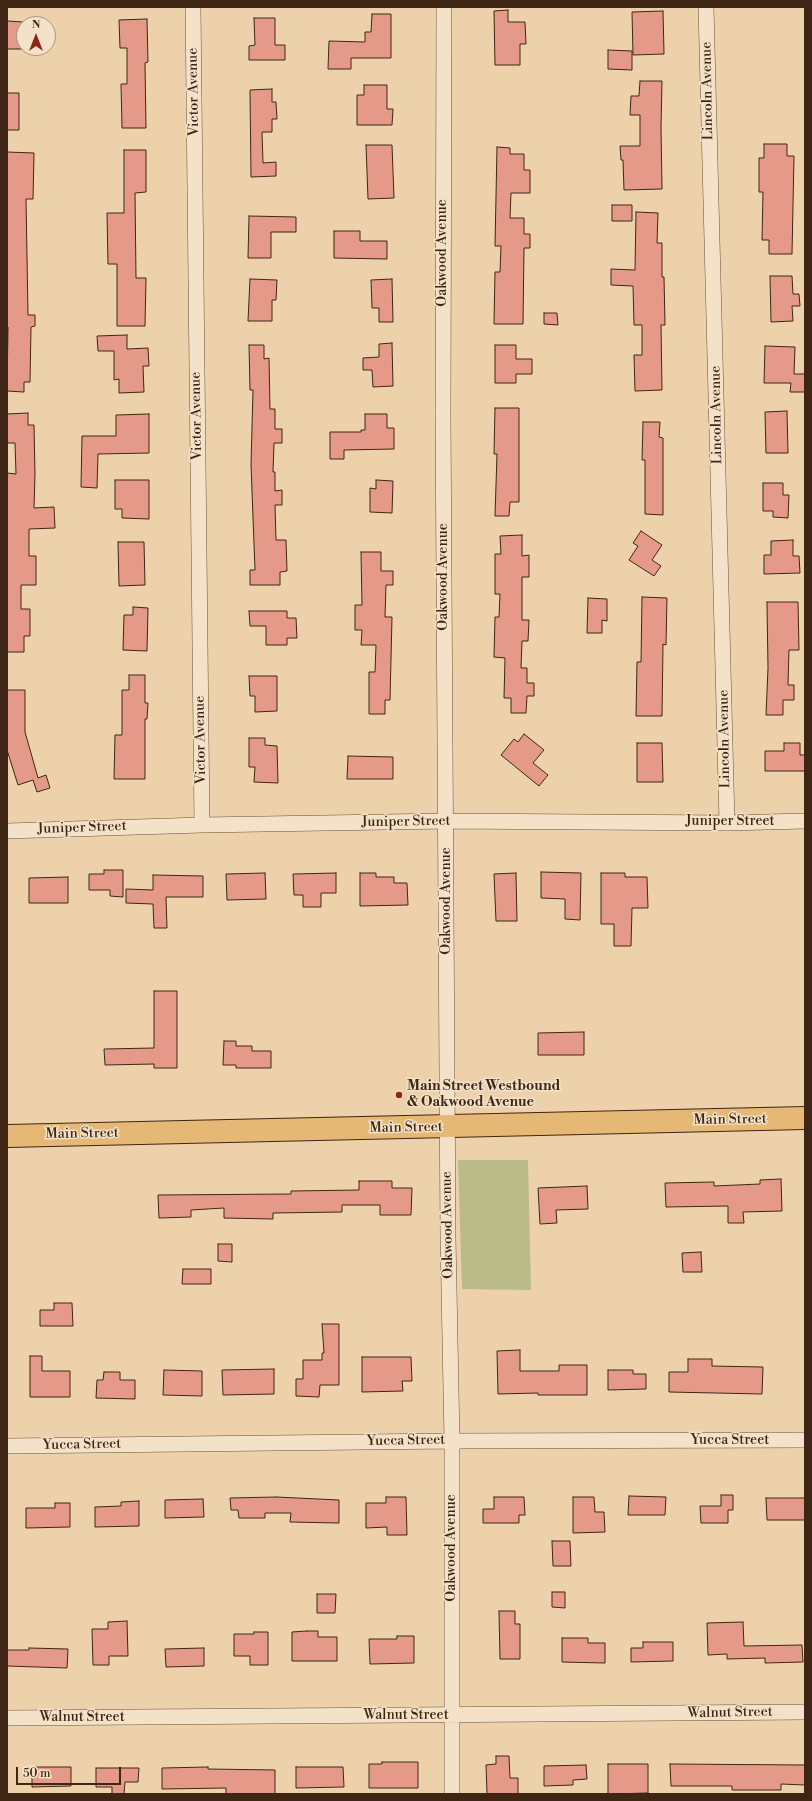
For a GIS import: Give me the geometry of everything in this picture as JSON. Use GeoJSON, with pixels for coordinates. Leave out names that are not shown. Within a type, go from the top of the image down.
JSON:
{"type":"FeatureCollection","features":[{"type":"Feature","properties":{"kind":"main road","name":"Main Street"},"geometry":{"type":"LineString","coordinates":[[7,1136],[805,1118]]}},
{"type":"Feature","properties":{"kind":"street","name":"Victor Avenue"},"geometry":{"type":"LineString","coordinates":[[193,7],[202,825]]}},
{"type":"Feature","properties":{"kind":"street","name":"Oakwood Avenue"},"geometry":{"type":"LineString","coordinates":[[444,7],[443,415],[447,1127],[452,1441],[452,1794]]}},
{"type":"Feature","properties":{"kind":"street","name":"Lincoln Avenue"},"geometry":{"type":"LineString","coordinates":[[706,7],[727,823]]}},
{"type":"Feature","properties":{"kind":"street","name":"Juniper Street"},"geometry":{"type":"LineString","coordinates":[[7,831],[202,825],[446,821],[727,823],[805,821]]}},
{"type":"Feature","properties":{"kind":"street","name":"Yucca Street"},"geometry":{"type":"LineString","coordinates":[[7,1446],[452,1441],[805,1440]]}},
{"type":"Feature","properties":{"kind":"street","name":"Walnut Street"},"geometry":{"type":"LineString","coordinates":[[7,1718],[452,1716],[805,1712]]}},
{"type":"Feature","properties":{"kind":"green space"},"geometry":{"type":"Polygon","coordinates":[[[458,1160],[528,1160],[531,1290],[462,1289],[458,1160]]]}},
{"type":"Feature","properties":{"kind":"building"},"geometry":{"type":"Polygon","coordinates":[[[508,10],[508,22],[525,22],[526,44],[520,44],[520,65],[495,65],[494,11],[508,10]]]}},
{"type":"Feature","properties":{"kind":"building"},"geometry":{"type":"Polygon","coordinates":[[[663,11],[664,54],[633,55],[632,12],[663,11]]]}},
{"type":"Feature","properties":{"kind":"building"},"geometry":{"type":"Polygon","coordinates":[[[372,14],[391,14],[391,58],[351,58],[351,69],[328,69],[329,41],[365,42],[365,32],[371,32],[372,14]]]}},
{"type":"Feature","properties":{"kind":"building"},"geometry":{"type":"Polygon","coordinates":[[[254,18],[275,18],[275,45],[285,45],[285,60],[249,60],[249,46],[255,45],[254,18]]]}},
{"type":"Feature","properties":{"kind":"building"},"geometry":{"type":"Polygon","coordinates":[[[147,19],[148,62],[145,63],[146,128],[122,128],[121,84],[127,84],[127,48],[120,48],[119,20],[147,19]]]}},
{"type":"Feature","properties":{"kind":"building"},"geometry":{"type":"Polygon","coordinates":[[[7,21],[16,22],[16,49],[7,49],[7,21]]]}},
{"type":"Feature","properties":{"kind":"building"},"geometry":{"type":"Polygon","coordinates":[[[608,50],[632,51],[632,70],[608,69],[608,50]]]}},
{"type":"Feature","properties":{"kind":"building"},"geometry":{"type":"Polygon","coordinates":[[[640,81],[662,81],[662,189],[624,190],[623,160],[621,160],[620,146],[640,146],[640,115],[630,115],[631,96],[639,96],[640,81]]]}},
{"type":"Feature","properties":{"kind":"building"},"geometry":{"type":"Polygon","coordinates":[[[364,85],[387,85],[387,109],[393,109],[392,125],[357,125],[357,95],[364,95],[364,85]]]}},
{"type":"Feature","properties":{"kind":"building"},"geometry":{"type":"Polygon","coordinates":[[[272,89],[272,102],[276,102],[277,119],[272,119],[272,132],[262,132],[263,163],[276,162],[276,176],[251,177],[250,90],[272,89]]]}},
{"type":"Feature","properties":{"kind":"building"},"geometry":{"type":"Polygon","coordinates":[[[7,93],[19,93],[19,130],[7,130],[7,93]]]}},
{"type":"Feature","properties":{"kind":"building"},"geometry":{"type":"Polygon","coordinates":[[[764,144],[787,144],[787,156],[794,156],[792,254],[769,254],[769,240],[762,240],[763,192],[759,192],[759,158],[764,158],[764,144]]]}},
{"type":"Feature","properties":{"kind":"building"},"geometry":{"type":"Polygon","coordinates":[[[366,145],[392,145],[394,198],[368,199],[366,145]]]}},
{"type":"Feature","properties":{"kind":"building"},"geometry":{"type":"Polygon","coordinates":[[[497,147],[510,148],[510,154],[524,154],[524,170],[530,170],[530,193],[511,193],[510,218],[524,218],[524,234],[530,234],[530,248],[524,248],[523,324],[494,324],[495,272],[500,272],[501,246],[495,246],[497,147]]]}},
{"type":"Feature","properties":{"kind":"building"},"geometry":{"type":"Polygon","coordinates":[[[124,150],[146,150],[146,192],[135,193],[136,278],[146,278],[145,326],[117,326],[117,264],[108,264],[107,213],[124,213],[124,150]]]}},
{"type":"Feature","properties":{"kind":"building"},"geometry":{"type":"Polygon","coordinates":[[[7,152],[34,153],[33,199],[26,199],[28,315],[35,315],[35,326],[31,327],[30,382],[24,382],[24,392],[7,391],[7,152]]]}},
{"type":"Feature","properties":{"kind":"building"},"geometry":{"type":"Polygon","coordinates":[[[612,205],[632,205],[632,221],[612,221],[612,205]]]}},
{"type":"Feature","properties":{"kind":"building"},"geometry":{"type":"Polygon","coordinates":[[[636,212],[658,213],[657,243],[662,243],[662,277],[664,277],[665,325],[661,325],[662,390],[635,391],[634,355],[642,355],[642,325],[634,325],[633,286],[611,285],[611,269],[635,270],[636,212]]]}},
{"type":"Feature","properties":{"kind":"building"},"geometry":{"type":"Polygon","coordinates":[[[249,216],[296,217],[296,232],[271,232],[271,258],[248,258],[249,216]]]}},
{"type":"Feature","properties":{"kind":"building"},"geometry":{"type":"Polygon","coordinates":[[[334,231],[360,231],[360,241],[387,241],[387,259],[334,258],[334,231]]]}},
{"type":"Feature","properties":{"kind":"building"},"geometry":{"type":"Polygon","coordinates":[[[770,276],[792,276],[793,294],[799,294],[800,306],[792,306],[793,321],[771,322],[770,276]]]}},
{"type":"Feature","properties":{"kind":"building"},"geometry":{"type":"Polygon","coordinates":[[[250,279],[277,280],[276,300],[272,300],[272,321],[248,321],[250,279]]]}},
{"type":"Feature","properties":{"kind":"building"},"geometry":{"type":"Polygon","coordinates":[[[392,279],[393,322],[379,322],[379,308],[372,308],[371,280],[392,279]]]}},
{"type":"Feature","properties":{"kind":"building"},"geometry":{"type":"Polygon","coordinates":[[[544,313],[557,313],[558,325],[544,324],[544,313]]]}},
{"type":"Feature","properties":{"kind":"building"},"geometry":{"type":"Polygon","coordinates":[[[127,335],[127,349],[148,348],[149,366],[143,366],[144,392],[119,393],[119,379],[114,380],[114,351],[98,351],[97,336],[127,335]]]}},
{"type":"Feature","properties":{"kind":"building"},"geometry":{"type":"Polygon","coordinates":[[[392,343],[393,386],[373,387],[372,370],[363,370],[363,358],[379,357],[379,344],[392,343]]]}},
{"type":"Feature","properties":{"kind":"building"},"geometry":{"type":"Polygon","coordinates":[[[249,345],[264,345],[264,359],[269,358],[270,409],[275,409],[275,429],[282,429],[282,443],[274,443],[273,472],[275,472],[275,491],[282,490],[282,505],[275,505],[276,540],[286,540],[287,571],[280,572],[280,585],[250,585],[250,570],[255,570],[251,465],[253,390],[250,390],[249,345]]]}},
{"type":"Feature","properties":{"kind":"building"},"geometry":{"type":"Polygon","coordinates":[[[495,345],[516,345],[516,359],[532,359],[532,374],[516,374],[516,383],[495,383],[495,345]]]}},
{"type":"Feature","properties":{"kind":"building"},"geometry":{"type":"Polygon","coordinates":[[[765,346],[795,347],[794,374],[805,374],[805,392],[790,392],[791,383],[764,383],[765,346]]]}},
{"type":"Feature","properties":{"kind":"building"},"geometry":{"type":"Polygon","coordinates":[[[495,408],[519,408],[519,502],[510,502],[509,516],[495,516],[497,454],[494,454],[495,408]]]}},
{"type":"Feature","properties":{"kind":"building"},"geometry":{"type":"Polygon","coordinates":[[[787,411],[788,453],[766,453],[765,412],[787,411]]]}},
{"type":"Feature","properties":{"kind":"building"},"geometry":{"type":"Polygon","coordinates":[[[28,413],[28,425],[34,425],[34,508],[54,507],[55,528],[29,529],[29,556],[36,556],[36,585],[21,585],[21,609],[30,609],[30,636],[24,636],[24,652],[7,652],[7,473],[16,474],[15,443],[7,443],[7,414],[28,413]]]}},
{"type":"Feature","properties":{"kind":"building"},"geometry":{"type":"Polygon","coordinates":[[[149,414],[149,453],[98,454],[97,488],[81,487],[82,436],[116,436],[116,415],[149,414]]]}},
{"type":"Feature","properties":{"kind":"building"},"geometry":{"type":"Polygon","coordinates":[[[365,414],[387,414],[387,428],[394,428],[394,449],[344,450],[344,459],[330,459],[330,432],[361,432],[361,430],[365,430],[365,414]]]}},
{"type":"Feature","properties":{"kind":"building"},"geometry":{"type":"Polygon","coordinates":[[[643,422],[660,422],[659,437],[663,438],[663,515],[645,514],[645,460],[642,460],[643,422]]]}},
{"type":"Feature","properties":{"kind":"building"},"geometry":{"type":"Polygon","coordinates":[[[115,480],[149,480],[149,519],[122,518],[122,509],[115,509],[115,480]]]}},
{"type":"Feature","properties":{"kind":"building"},"geometry":{"type":"Polygon","coordinates":[[[376,480],[393,481],[392,513],[370,512],[370,488],[376,489],[376,480]]]}},
{"type":"Feature","properties":{"kind":"building"},"geometry":{"type":"Polygon","coordinates":[[[763,483],[783,483],[783,495],[789,495],[788,518],[773,517],[773,511],[763,511],[763,483]]]}},
{"type":"Feature","properties":{"kind":"building"},"geometry":{"type":"Polygon","coordinates":[[[641,531],[662,545],[652,560],[661,566],[654,576],[629,560],[638,546],[633,543],[641,531]]]}},
{"type":"Feature","properties":{"kind":"building"},"geometry":{"type":"Polygon","coordinates":[[[522,535],[522,556],[529,555],[529,577],[522,577],[522,620],[529,620],[528,641],[522,641],[521,668],[527,668],[527,683],[534,683],[534,696],[527,696],[526,713],[511,713],[511,698],[504,698],[505,658],[494,657],[495,617],[499,617],[500,594],[495,594],[495,554],[501,554],[500,536],[522,535]]]}},
{"type":"Feature","properties":{"kind":"building"},"geometry":{"type":"Polygon","coordinates":[[[793,540],[793,556],[799,556],[800,573],[764,574],[764,555],[771,555],[771,541],[793,540]]]}},
{"type":"Feature","properties":{"kind":"building"},"geometry":{"type":"Polygon","coordinates":[[[118,542],[144,542],[145,585],[119,586],[118,542]]]}},
{"type":"Feature","properties":{"kind":"building"},"geometry":{"type":"Polygon","coordinates":[[[361,552],[381,552],[381,571],[393,571],[393,585],[386,585],[385,617],[392,617],[390,700],[385,700],[385,714],[369,714],[369,672],[375,672],[376,645],[361,645],[362,630],[355,630],[355,605],[362,605],[361,552]]]}},
{"type":"Feature","properties":{"kind":"building"},"geometry":{"type":"Polygon","coordinates":[[[642,597],[667,598],[666,645],[663,644],[662,716],[636,716],[637,662],[641,662],[642,597]]]}},
{"type":"Feature","properties":{"kind":"building"},"geometry":{"type":"Polygon","coordinates":[[[588,598],[607,599],[607,621],[602,620],[602,633],[587,633],[588,598]]]}},
{"type":"Feature","properties":{"kind":"building"},"geometry":{"type":"Polygon","coordinates":[[[767,602],[798,602],[799,650],[789,650],[788,685],[794,685],[794,700],[783,700],[783,715],[766,715],[768,668],[767,602]]]}},
{"type":"Feature","properties":{"kind":"building"},"geometry":{"type":"Polygon","coordinates":[[[133,607],[148,608],[147,651],[123,650],[124,615],[133,615],[133,607]]]}},
{"type":"Feature","properties":{"kind":"building"},"geometry":{"type":"Polygon","coordinates":[[[249,611],[287,611],[287,618],[296,618],[297,638],[287,638],[287,645],[266,645],[266,626],[250,626],[249,611]]]}},
{"type":"Feature","properties":{"kind":"building"},"geometry":{"type":"Polygon","coordinates":[[[129,675],[145,675],[145,703],[148,703],[147,719],[145,719],[145,779],[114,779],[115,735],[122,735],[122,690],[129,690],[129,675]]]}},
{"type":"Feature","properties":{"kind":"building"},"geometry":{"type":"Polygon","coordinates":[[[249,676],[277,676],[277,711],[255,712],[255,696],[250,696],[249,676]]]}},
{"type":"Feature","properties":{"kind":"building"},"geometry":{"type":"Polygon","coordinates":[[[7,690],[25,690],[25,732],[38,778],[46,775],[50,788],[37,792],[33,780],[18,785],[7,750],[7,690]]]}},
{"type":"Feature","properties":{"kind":"building"},"geometry":{"type":"Polygon","coordinates":[[[524,734],[544,750],[533,763],[548,775],[539,786],[501,755],[514,739],[518,742],[524,734]]]}},
{"type":"Feature","properties":{"kind":"building"},"geometry":{"type":"Polygon","coordinates":[[[249,738],[265,738],[265,745],[277,746],[278,783],[254,782],[255,767],[249,767],[249,738]]]}},
{"type":"Feature","properties":{"kind":"building"},"geometry":{"type":"Polygon","coordinates":[[[637,743],[662,743],[663,782],[637,782],[637,743]]]}},
{"type":"Feature","properties":{"kind":"building"},"geometry":{"type":"Polygon","coordinates":[[[784,743],[800,743],[800,755],[805,755],[805,771],[765,771],[765,751],[784,751],[784,743]]]}},
{"type":"Feature","properties":{"kind":"building"},"geometry":{"type":"Polygon","coordinates":[[[348,756],[393,757],[393,779],[347,779],[348,756]]]}},
{"type":"Feature","properties":{"kind":"building"},"geometry":{"type":"Polygon","coordinates":[[[104,870],[123,870],[123,897],[110,896],[110,890],[89,890],[89,874],[104,874],[104,870]]]}},
{"type":"Feature","properties":{"kind":"building"},"geometry":{"type":"Polygon","coordinates":[[[541,872],[581,873],[580,920],[565,919],[565,899],[541,898],[541,872]]]}},
{"type":"Feature","properties":{"kind":"building"},"geometry":{"type":"Polygon","coordinates":[[[265,873],[266,899],[227,900],[226,874],[265,873]]]}},
{"type":"Feature","properties":{"kind":"building"},"geometry":{"type":"Polygon","coordinates":[[[336,873],[336,893],[321,893],[321,907],[303,907],[303,895],[294,895],[293,874],[336,873]]]}},
{"type":"Feature","properties":{"kind":"building"},"geometry":{"type":"Polygon","coordinates":[[[360,873],[376,873],[376,877],[394,877],[394,883],[407,883],[408,905],[360,906],[360,873]]]}},
{"type":"Feature","properties":{"kind":"building"},"geometry":{"type":"Polygon","coordinates":[[[516,873],[517,921],[496,921],[494,874],[516,873]]]}},
{"type":"Feature","properties":{"kind":"building"},"geometry":{"type":"Polygon","coordinates":[[[601,873],[625,873],[625,877],[647,877],[648,908],[632,908],[631,946],[614,946],[614,924],[601,924],[601,873]]]}},
{"type":"Feature","properties":{"kind":"building"},"geometry":{"type":"Polygon","coordinates":[[[153,875],[203,876],[203,897],[166,897],[167,928],[154,928],[153,904],[126,903],[126,889],[153,890],[153,875]]]}},
{"type":"Feature","properties":{"kind":"building"},"geometry":{"type":"Polygon","coordinates":[[[68,877],[68,903],[29,903],[29,878],[68,877]]]}},
{"type":"Feature","properties":{"kind":"building"},"geometry":{"type":"Polygon","coordinates":[[[154,991],[177,991],[177,1068],[154,1068],[154,1064],[105,1065],[104,1049],[154,1048],[154,991]]]}},
{"type":"Feature","properties":{"kind":"building"},"geometry":{"type":"Polygon","coordinates":[[[584,1032],[584,1055],[538,1055],[538,1033],[584,1032]]]}},
{"type":"Feature","properties":{"kind":"building"},"geometry":{"type":"Polygon","coordinates":[[[224,1041],[236,1041],[236,1046],[252,1046],[252,1051],[271,1051],[271,1068],[236,1068],[236,1065],[223,1065],[224,1041]]]}},
{"type":"Feature","properties":{"kind":"building"},"geometry":{"type":"Polygon","coordinates":[[[781,1179],[782,1211],[743,1212],[744,1223],[728,1223],[728,1206],[666,1207],[665,1183],[714,1182],[714,1186],[760,1184],[760,1180],[781,1179]]]}},
{"type":"Feature","properties":{"kind":"building"},"geometry":{"type":"Polygon","coordinates":[[[359,1181],[392,1181],[392,1188],[412,1188],[411,1215],[380,1215],[380,1205],[342,1205],[342,1212],[273,1213],[273,1219],[224,1218],[224,1208],[191,1210],[191,1217],[159,1218],[158,1195],[291,1194],[291,1191],[359,1190],[359,1181]]]}},
{"type":"Feature","properties":{"kind":"building"},"geometry":{"type":"Polygon","coordinates":[[[587,1186],[588,1209],[556,1210],[557,1223],[540,1224],[538,1188],[587,1186]]]}},
{"type":"Feature","properties":{"kind":"building"},"geometry":{"type":"Polygon","coordinates":[[[218,1244],[232,1244],[232,1262],[218,1261],[218,1244]]]}},
{"type":"Feature","properties":{"kind":"building"},"geometry":{"type":"Polygon","coordinates":[[[701,1252],[702,1272],[683,1272],[682,1253],[701,1252]]]}},
{"type":"Feature","properties":{"kind":"building"},"geometry":{"type":"Polygon","coordinates":[[[183,1269],[211,1269],[211,1284],[182,1284],[183,1269]]]}},
{"type":"Feature","properties":{"kind":"building"},"geometry":{"type":"Polygon","coordinates":[[[54,1303],[72,1303],[73,1326],[40,1326],[40,1310],[54,1310],[54,1303]]]}},
{"type":"Feature","properties":{"kind":"building"},"geometry":{"type":"Polygon","coordinates":[[[322,1324],[339,1324],[339,1385],[320,1385],[319,1397],[296,1396],[296,1379],[303,1379],[303,1360],[322,1360],[322,1353],[324,1353],[322,1324]]]}},
{"type":"Feature","properties":{"kind":"building"},"geometry":{"type":"Polygon","coordinates":[[[520,1350],[520,1371],[559,1371],[559,1365],[587,1365],[587,1395],[538,1395],[538,1393],[498,1394],[497,1351],[520,1350]]]}},
{"type":"Feature","properties":{"kind":"building"},"geometry":{"type":"Polygon","coordinates":[[[30,1356],[42,1356],[42,1371],[70,1371],[70,1397],[30,1397],[30,1356]]]}},
{"type":"Feature","properties":{"kind":"building"},"geometry":{"type":"Polygon","coordinates":[[[362,1357],[411,1357],[412,1381],[402,1381],[403,1391],[362,1392],[362,1357]]]}},
{"type":"Feature","properties":{"kind":"building"},"geometry":{"type":"Polygon","coordinates":[[[688,1359],[712,1359],[712,1366],[763,1367],[762,1394],[669,1392],[669,1372],[688,1372],[688,1359]]]}},
{"type":"Feature","properties":{"kind":"building"},"geometry":{"type":"Polygon","coordinates":[[[274,1369],[274,1394],[223,1395],[222,1370],[274,1369]]]}},
{"type":"Feature","properties":{"kind":"building"},"geometry":{"type":"Polygon","coordinates":[[[164,1370],[202,1371],[202,1396],[163,1395],[164,1370]]]}},
{"type":"Feature","properties":{"kind":"building"},"geometry":{"type":"Polygon","coordinates":[[[608,1370],[633,1370],[633,1374],[646,1374],[646,1389],[608,1390],[608,1370]]]}},
{"type":"Feature","properties":{"kind":"building"},"geometry":{"type":"Polygon","coordinates":[[[104,1372],[120,1372],[120,1380],[135,1380],[135,1399],[96,1398],[97,1380],[103,1380],[104,1372]]]}},
{"type":"Feature","properties":{"kind":"building"},"geometry":{"type":"Polygon","coordinates":[[[721,1495],[733,1495],[733,1510],[728,1510],[728,1523],[701,1523],[700,1506],[721,1506],[721,1495]]]}},
{"type":"Feature","properties":{"kind":"building"},"geometry":{"type":"Polygon","coordinates":[[[629,1496],[666,1497],[665,1515],[628,1515],[629,1496]]]}},
{"type":"Feature","properties":{"kind":"building"},"geometry":{"type":"Polygon","coordinates":[[[276,1497],[339,1500],[339,1523],[290,1522],[291,1513],[265,1513],[265,1518],[239,1518],[238,1510],[231,1510],[230,1498],[276,1497]]]}},
{"type":"Feature","properties":{"kind":"building"},"geometry":{"type":"Polygon","coordinates":[[[386,1497],[406,1497],[407,1535],[387,1535],[387,1527],[366,1528],[366,1503],[386,1503],[386,1497]]]}},
{"type":"Feature","properties":{"kind":"building"},"geometry":{"type":"Polygon","coordinates":[[[494,1497],[524,1497],[525,1515],[519,1515],[519,1523],[483,1523],[483,1509],[494,1509],[494,1497]]]}},
{"type":"Feature","properties":{"kind":"building"},"geometry":{"type":"Polygon","coordinates":[[[573,1497],[594,1497],[595,1512],[604,1512],[605,1532],[573,1533],[573,1497]]]}},
{"type":"Feature","properties":{"kind":"building"},"geometry":{"type":"Polygon","coordinates":[[[766,1498],[805,1498],[805,1520],[767,1520],[766,1498]]]}},
{"type":"Feature","properties":{"kind":"building"},"geometry":{"type":"Polygon","coordinates":[[[203,1499],[204,1517],[165,1518],[165,1500],[203,1499]]]}},
{"type":"Feature","properties":{"kind":"building"},"geometry":{"type":"Polygon","coordinates":[[[139,1501],[139,1526],[95,1527],[95,1507],[121,1506],[121,1502],[139,1501]]]}},
{"type":"Feature","properties":{"kind":"building"},"geometry":{"type":"Polygon","coordinates":[[[55,1503],[70,1503],[70,1527],[26,1528],[26,1508],[55,1508],[55,1503]]]}},
{"type":"Feature","properties":{"kind":"building"},"geometry":{"type":"Polygon","coordinates":[[[552,1541],[570,1541],[571,1566],[553,1566],[552,1541]]]}},
{"type":"Feature","properties":{"kind":"building"},"geometry":{"type":"Polygon","coordinates":[[[552,1592],[565,1592],[565,1608],[552,1607],[552,1592]]]}},
{"type":"Feature","properties":{"kind":"building"},"geometry":{"type":"Polygon","coordinates":[[[317,1594],[336,1594],[335,1613],[317,1613],[317,1594]]]}},
{"type":"Feature","properties":{"kind":"building"},"geometry":{"type":"Polygon","coordinates":[[[499,1611],[515,1611],[515,1624],[520,1624],[520,1659],[500,1659],[499,1611]]]}},
{"type":"Feature","properties":{"kind":"building"},"geometry":{"type":"Polygon","coordinates":[[[127,1621],[128,1656],[109,1656],[109,1665],[93,1665],[92,1629],[108,1629],[108,1622],[127,1621]]]}},
{"type":"Feature","properties":{"kind":"building"},"geometry":{"type":"Polygon","coordinates":[[[743,1622],[744,1646],[802,1645],[803,1662],[765,1663],[765,1658],[727,1659],[727,1654],[708,1655],[707,1623],[743,1622]]]}},
{"type":"Feature","properties":{"kind":"building"},"geometry":{"type":"Polygon","coordinates":[[[318,1631],[318,1637],[337,1637],[337,1661],[292,1661],[292,1632],[318,1631]]]}},
{"type":"Feature","properties":{"kind":"building"},"geometry":{"type":"Polygon","coordinates":[[[254,1632],[268,1632],[268,1665],[250,1665],[250,1656],[234,1656],[234,1634],[254,1634],[254,1632]]]}},
{"type":"Feature","properties":{"kind":"building"},"geometry":{"type":"Polygon","coordinates":[[[397,1636],[414,1636],[414,1663],[370,1664],[369,1639],[397,1639],[397,1636]]]}},
{"type":"Feature","properties":{"kind":"building"},"geometry":{"type":"Polygon","coordinates":[[[562,1638],[588,1638],[588,1643],[605,1643],[605,1663],[562,1662],[562,1638]]]}},
{"type":"Feature","properties":{"kind":"building"},"geometry":{"type":"Polygon","coordinates":[[[643,1642],[673,1642],[673,1661],[631,1662],[631,1648],[643,1648],[643,1642]]]}},
{"type":"Feature","properties":{"kind":"building"},"geometry":{"type":"Polygon","coordinates":[[[29,1648],[68,1649],[67,1668],[7,1666],[7,1650],[29,1650],[29,1648]]]}},
{"type":"Feature","properties":{"kind":"building"},"geometry":{"type":"Polygon","coordinates":[[[204,1648],[204,1666],[166,1667],[165,1649],[204,1648]]]}},
{"type":"Feature","properties":{"kind":"building"},"geometry":{"type":"Polygon","coordinates":[[[496,1756],[509,1756],[510,1778],[518,1778],[518,1794],[487,1794],[486,1765],[496,1764],[496,1756]]]}},
{"type":"Feature","properties":{"kind":"building"},"geometry":{"type":"Polygon","coordinates":[[[382,1762],[418,1762],[418,1788],[369,1788],[369,1764],[382,1764],[382,1762]]]}},
{"type":"Feature","properties":{"kind":"building"},"geometry":{"type":"Polygon","coordinates":[[[608,1764],[648,1764],[648,1793],[608,1794],[608,1764]]]}},
{"type":"Feature","properties":{"kind":"building"},"geometry":{"type":"Polygon","coordinates":[[[670,1764],[805,1765],[805,1785],[781,1784],[781,1790],[732,1790],[732,1786],[671,1786],[670,1764]]]}},
{"type":"Feature","properties":{"kind":"building"},"geometry":{"type":"Polygon","coordinates":[[[586,1765],[587,1779],[573,1780],[573,1785],[544,1786],[544,1766],[586,1765]]]}},
{"type":"Feature","properties":{"kind":"building"},"geometry":{"type":"Polygon","coordinates":[[[32,1767],[71,1767],[71,1786],[32,1787],[32,1767]]]}},
{"type":"Feature","properties":{"kind":"building"},"geometry":{"type":"Polygon","coordinates":[[[208,1767],[208,1769],[275,1770],[275,1794],[226,1794],[226,1788],[162,1789],[162,1768],[208,1767]]]}},
{"type":"Feature","properties":{"kind":"building"},"geometry":{"type":"Polygon","coordinates":[[[296,1767],[343,1767],[344,1787],[296,1788],[296,1767]]]}},
{"type":"Feature","properties":{"kind":"building"},"geometry":{"type":"Polygon","coordinates":[[[96,1768],[139,1768],[138,1782],[125,1782],[124,1794],[112,1794],[112,1787],[96,1787],[96,1768]]]}},
{"type":"Feature","properties":{"kind":"place","name":"Main Street Westbound & Oakwood Avenue"},"geometry":{"type":"Point","coordinates":[399,1095]}}]}
